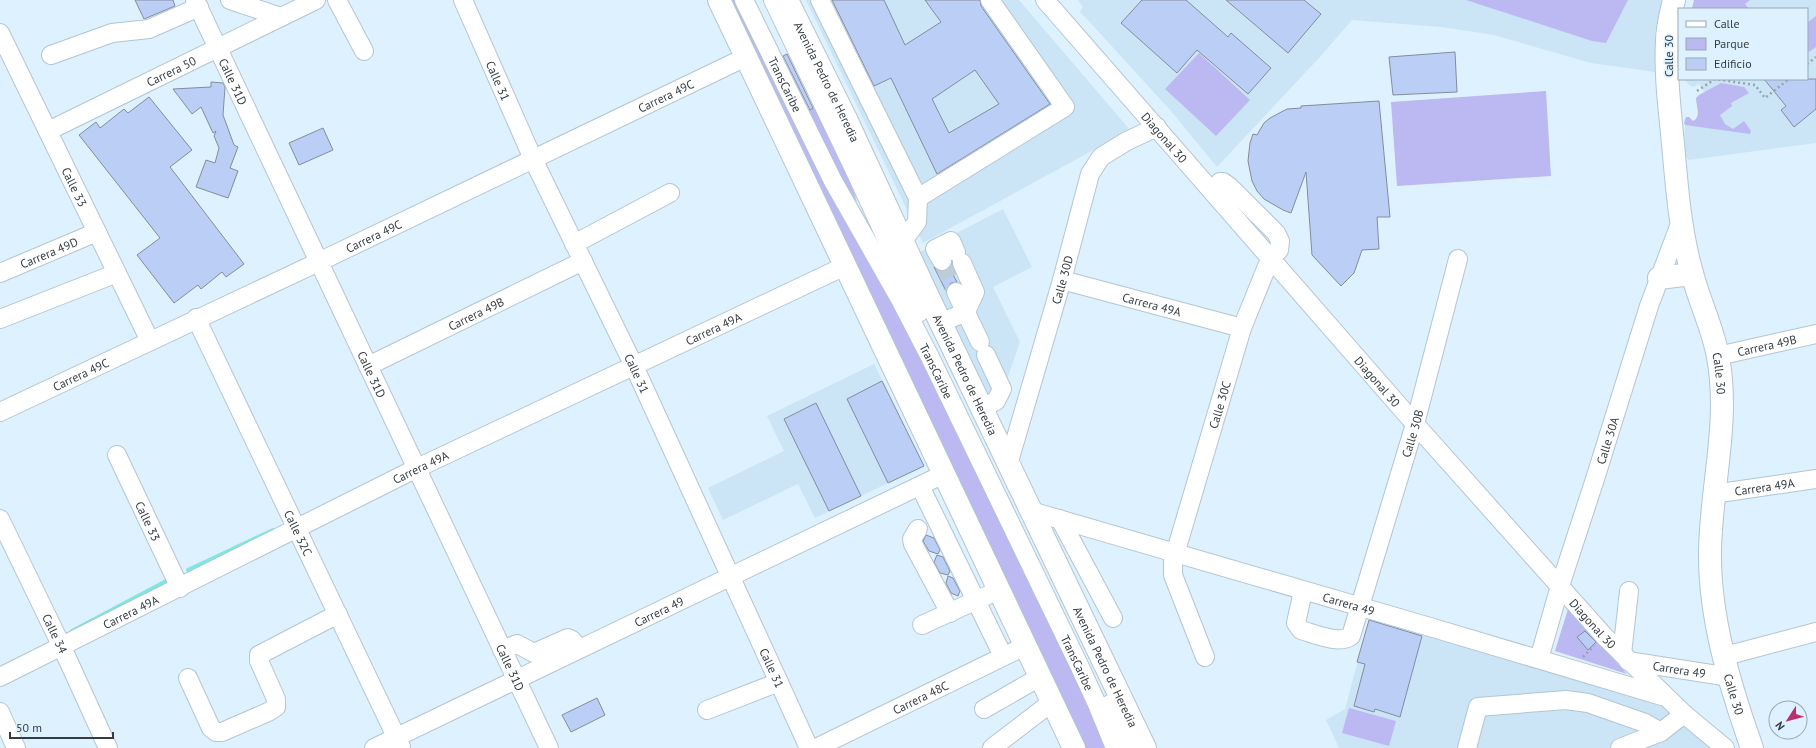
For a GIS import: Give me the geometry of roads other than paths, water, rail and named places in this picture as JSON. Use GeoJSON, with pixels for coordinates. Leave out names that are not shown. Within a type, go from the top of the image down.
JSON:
{"type":"FeatureCollection","features":[{"type":"Feature","properties":{"kind":"main road"},"geometry":{"type":"LineString","coordinates":[[719,0],[1074,748]]}},
{"type":"Feature","properties":{"kind":"main road","name":"Avenida Pedro de Heredia"},"geometry":{"type":"LineString","coordinates":[[787,0],[847,121],[940,323],[1145,748]]}},
{"type":"Feature","properties":{"kind":"main road","name":"Calle 30"},"geometry":{"type":"LineString","coordinates":[[1674,0],[1666,42],[1680,224],[1692,274],[1718,356],[1722,392],[1719,457],[1713,494],[1710,567],[1716,620],[1724,656],[1752,748]]}},
{"type":"Feature","properties":{"kind":"main road"},"geometry":{"type":"LineString","coordinates":[[1659,278],[1692,274]]}},
{"type":"Feature","properties":{"kind":"street"},"geometry":{"type":"LineString","coordinates":[[230,0],[281,17]]}},
{"type":"Feature","properties":{"kind":"street","name":"Carrera 50"},"geometry":{"type":"LineString","coordinates":[[48,131],[316,0]]}},
{"type":"Feature","properties":{"kind":"street"},"geometry":{"type":"LineString","coordinates":[[337,0],[364,51]]}},
{"type":"Feature","properties":{"kind":"street","name":"Calle 31"},"geometry":{"type":"LineString","coordinates":[[463,0],[533,159],[634,366],[809,748]]}},
{"type":"Feature","properties":{"kind":"street","name":"TransCaribe"},"geometry":{"type":"LineString","coordinates":[[744,0],[833,181],[901,301],[931,359],[1082,671],[1114,748]]}},
{"type":"Feature","properties":{"kind":"street","name":"TransCaribe"},"geometry":{"type":"LineString","coordinates":[[773,0],[860,180],[920,313],[1130,748]]}},
{"type":"Feature","properties":{"kind":"street"},"geometry":{"type":"LineString","coordinates":[[820,0],[918,198],[917,222],[902,242]]}},
{"type":"Feature","properties":{"kind":"street"},"geometry":{"type":"LineString","coordinates":[[918,198],[1066,107],[990,0]]}},
{"type":"Feature","properties":{"kind":"street","name":"Diagonal 30"},"geometry":{"type":"LineString","coordinates":[[1045,0],[1415,424],[1625,658],[1684,714],[1725,748]]}},
{"type":"Feature","properties":{"kind":"street"},"geometry":{"type":"LineString","coordinates":[[51,55],[112,33],[149,29],[197,4]]}},
{"type":"Feature","properties":{"kind":"street","name":"Calle 31D"},"geometry":{"type":"LineString","coordinates":[[197,4],[549,748]]}},
{"type":"Feature","properties":{"kind":"street","name":"Calle 33"},"geometry":{"type":"LineString","coordinates":[[0,32],[150,340]]}},
{"type":"Feature","properties":{"kind":"street","name":"Carrera 49C"},"geometry":{"type":"LineString","coordinates":[[0,412],[196,318],[319,262],[746,57]]}},
{"type":"Feature","properties":{"kind":"street","name":"Calle 30D"},"geometry":{"type":"LineString","coordinates":[[1008,465],[1062,280],[1090,174],[1101,157],[1127,141],[1157,127]]}},
{"type":"Feature","properties":{"kind":"street"},"geometry":{"type":"LineString","coordinates":[[574,244],[670,193]]}},
{"type":"Feature","properties":{"kind":"street","name":"Calle 30A"},"geometry":{"type":"LineString","coordinates":[[1540,659],[1560,586],[1596,479],[1649,306],[1680,224]]}},
{"type":"Feature","properties":{"kind":"street","name":"Carrera 49D"},"geometry":{"type":"LineString","coordinates":[[0,273],[97,232]]}},
{"type":"Feature","properties":{"kind":"street"},"geometry":{"type":"LineString","coordinates":[[940,323],[966,312],[975,292],[953,259]]}},
{"type":"Feature","properties":{"kind":"street","name":"Calle 30C"},"geometry":{"type":"LineString","coordinates":[[1205,657],[1173,575],[1173,562],[1242,328],[1270,259]]}},
{"type":"Feature","properties":{"kind":"street","name":"Calle 30B"},"geometry":{"type":"LineString","coordinates":[[1303,591],[1296,623],[1298,627],[1302,630],[1338,640],[1346,640],[1351,636],[1415,424],[1458,259]]}},
{"type":"Feature","properties":{"kind":"street","name":"Carrera 49B"},"geometry":{"type":"LineString","coordinates":[[368,366],[582,261]]}},
{"type":"Feature","properties":{"kind":"street","name":"Carrera 49A"},"geometry":{"type":"LineString","coordinates":[[0,677],[180,588],[296,528],[417,469],[844,266]]}},
{"type":"Feature","properties":{"kind":"street"},"geometry":{"type":"LineString","coordinates":[[0,319],[117,273]]}},
{"type":"Feature","properties":{"kind":"street","name":"Carrera 49A"},"geometry":{"type":"LineString","coordinates":[[1062,280],[1242,328]]}},
{"type":"Feature","properties":{"kind":"street"},"geometry":{"type":"LineString","coordinates":[[956,292],[1002,389],[996,401],[981,408]]}},
{"type":"Feature","properties":{"kind":"street","name":"Calle 32C"},"geometry":{"type":"LineString","coordinates":[[196,318],[398,743]]}},
{"type":"Feature","properties":{"kind":"street","name":"Carrera 49B"},"geometry":{"type":"LineString","coordinates":[[1718,356],[1816,334]]}},
{"type":"Feature","properties":{"kind":"street"},"geometry":{"type":"LineString","coordinates":[[965,375],[985,354]]}},
{"type":"Feature","properties":{"kind":"street","name":"Calle 33"},"geometry":{"type":"LineString","coordinates":[[117,455],[180,588]]}},
{"type":"Feature","properties":{"kind":"street","name":"Carrera 49"},"geometry":{"type":"LineString","coordinates":[[374,748],[398,743],[516,679],[944,474]]}},
{"type":"Feature","properties":{"kind":"street","name":"Carrera 49A"},"geometry":{"type":"LineString","coordinates":[[1713,494],[1816,479]]}},
{"type":"Feature","properties":{"kind":"street"},"geometry":{"type":"LineString","coordinates":[[920,486],[928,524],[976,601],[1003,656]]}},
{"type":"Feature","properties":{"kind":"street"},"geometry":{"type":"LineString","coordinates":[[950,612],[912,540],[928,524],[960,508]]}},
{"type":"Feature","properties":{"kind":"street","name":"Carrera 49"},"geometry":{"type":"LineString","coordinates":[[1031,511],[1176,552],[1303,591],[1361,606],[1666,697]]}},
{"type":"Feature","properties":{"kind":"street","name":"Calle 34"},"geometry":{"type":"LineString","coordinates":[[0,519],[62,647],[108,748]]}},
{"type":"Feature","properties":{"kind":"street"},"geometry":{"type":"LineString","coordinates":[[1060,519],[1113,618]]}},
{"type":"Feature","properties":{"kind":"street"},"geometry":{"type":"LineString","coordinates":[[922,625],[999,590]]}},
{"type":"Feature","properties":{"kind":"street"},"geometry":{"type":"LineString","coordinates":[[1625,658],[1629,592]]}},
{"type":"Feature","properties":{"kind":"street"},"geometry":{"type":"LineString","coordinates":[[188,678],[211,728],[216,732],[222,732],[276,707],[276,699],[259,661],[259,655],[338,614]]}},
{"type":"Feature","properties":{"kind":"street"},"geometry":{"type":"LineString","coordinates":[[1724,656],[1816,632]]}},
{"type":"Feature","properties":{"kind":"street"},"geometry":{"type":"LineString","coordinates":[[502,650],[517,644],[534,653],[568,638],[572,640],[579,649]]}},
{"type":"Feature","properties":{"kind":"street","name":"Carrera 48C"},"geometry":{"type":"LineString","coordinates":[[816,748],[1025,646]]}},
{"type":"Feature","properties":{"kind":"street","name":"Carrera 49"},"geometry":{"type":"LineString","coordinates":[[1625,658],[1730,677]]}},
{"type":"Feature","properties":{"kind":"street"},"geometry":{"type":"LineString","coordinates":[[984,708],[1040,677]]}},
{"type":"Feature","properties":{"kind":"street"},"geometry":{"type":"LineString","coordinates":[[707,710],[779,682]]}},
{"type":"Feature","properties":{"kind":"street"},"geometry":{"type":"LineString","coordinates":[[1467,748],[1478,707],[1566,700],[1588,703],[1645,723],[1661,732]]}},
{"type":"Feature","properties":{"kind":"street"},"geometry":{"type":"LineString","coordinates":[[992,748],[1052,702]]}},
{"type":"Feature","properties":{"kind":"street"},"geometry":{"type":"LineString","coordinates":[[0,712],[16,748]]}},
{"type":"Feature","properties":{"kind":"street"},"geometry":{"type":"LineString","coordinates":[[1620,748],[1661,732],[1684,714]]}},
{"type":"Feature","properties":{"kind":"waterway"},"geometry":{"type":"LineString","coordinates":[[188,570],[273,530]]}},
{"type":"Feature","properties":{"kind":"waterway"},"geometry":{"type":"LineString","coordinates":[[72,631],[170,579]]}},
{"type":"Feature","properties":{"kind":"tunnel"},"geometry":{"type":"LineString","coordinates":[[942,261],[956,292]]}}]}
